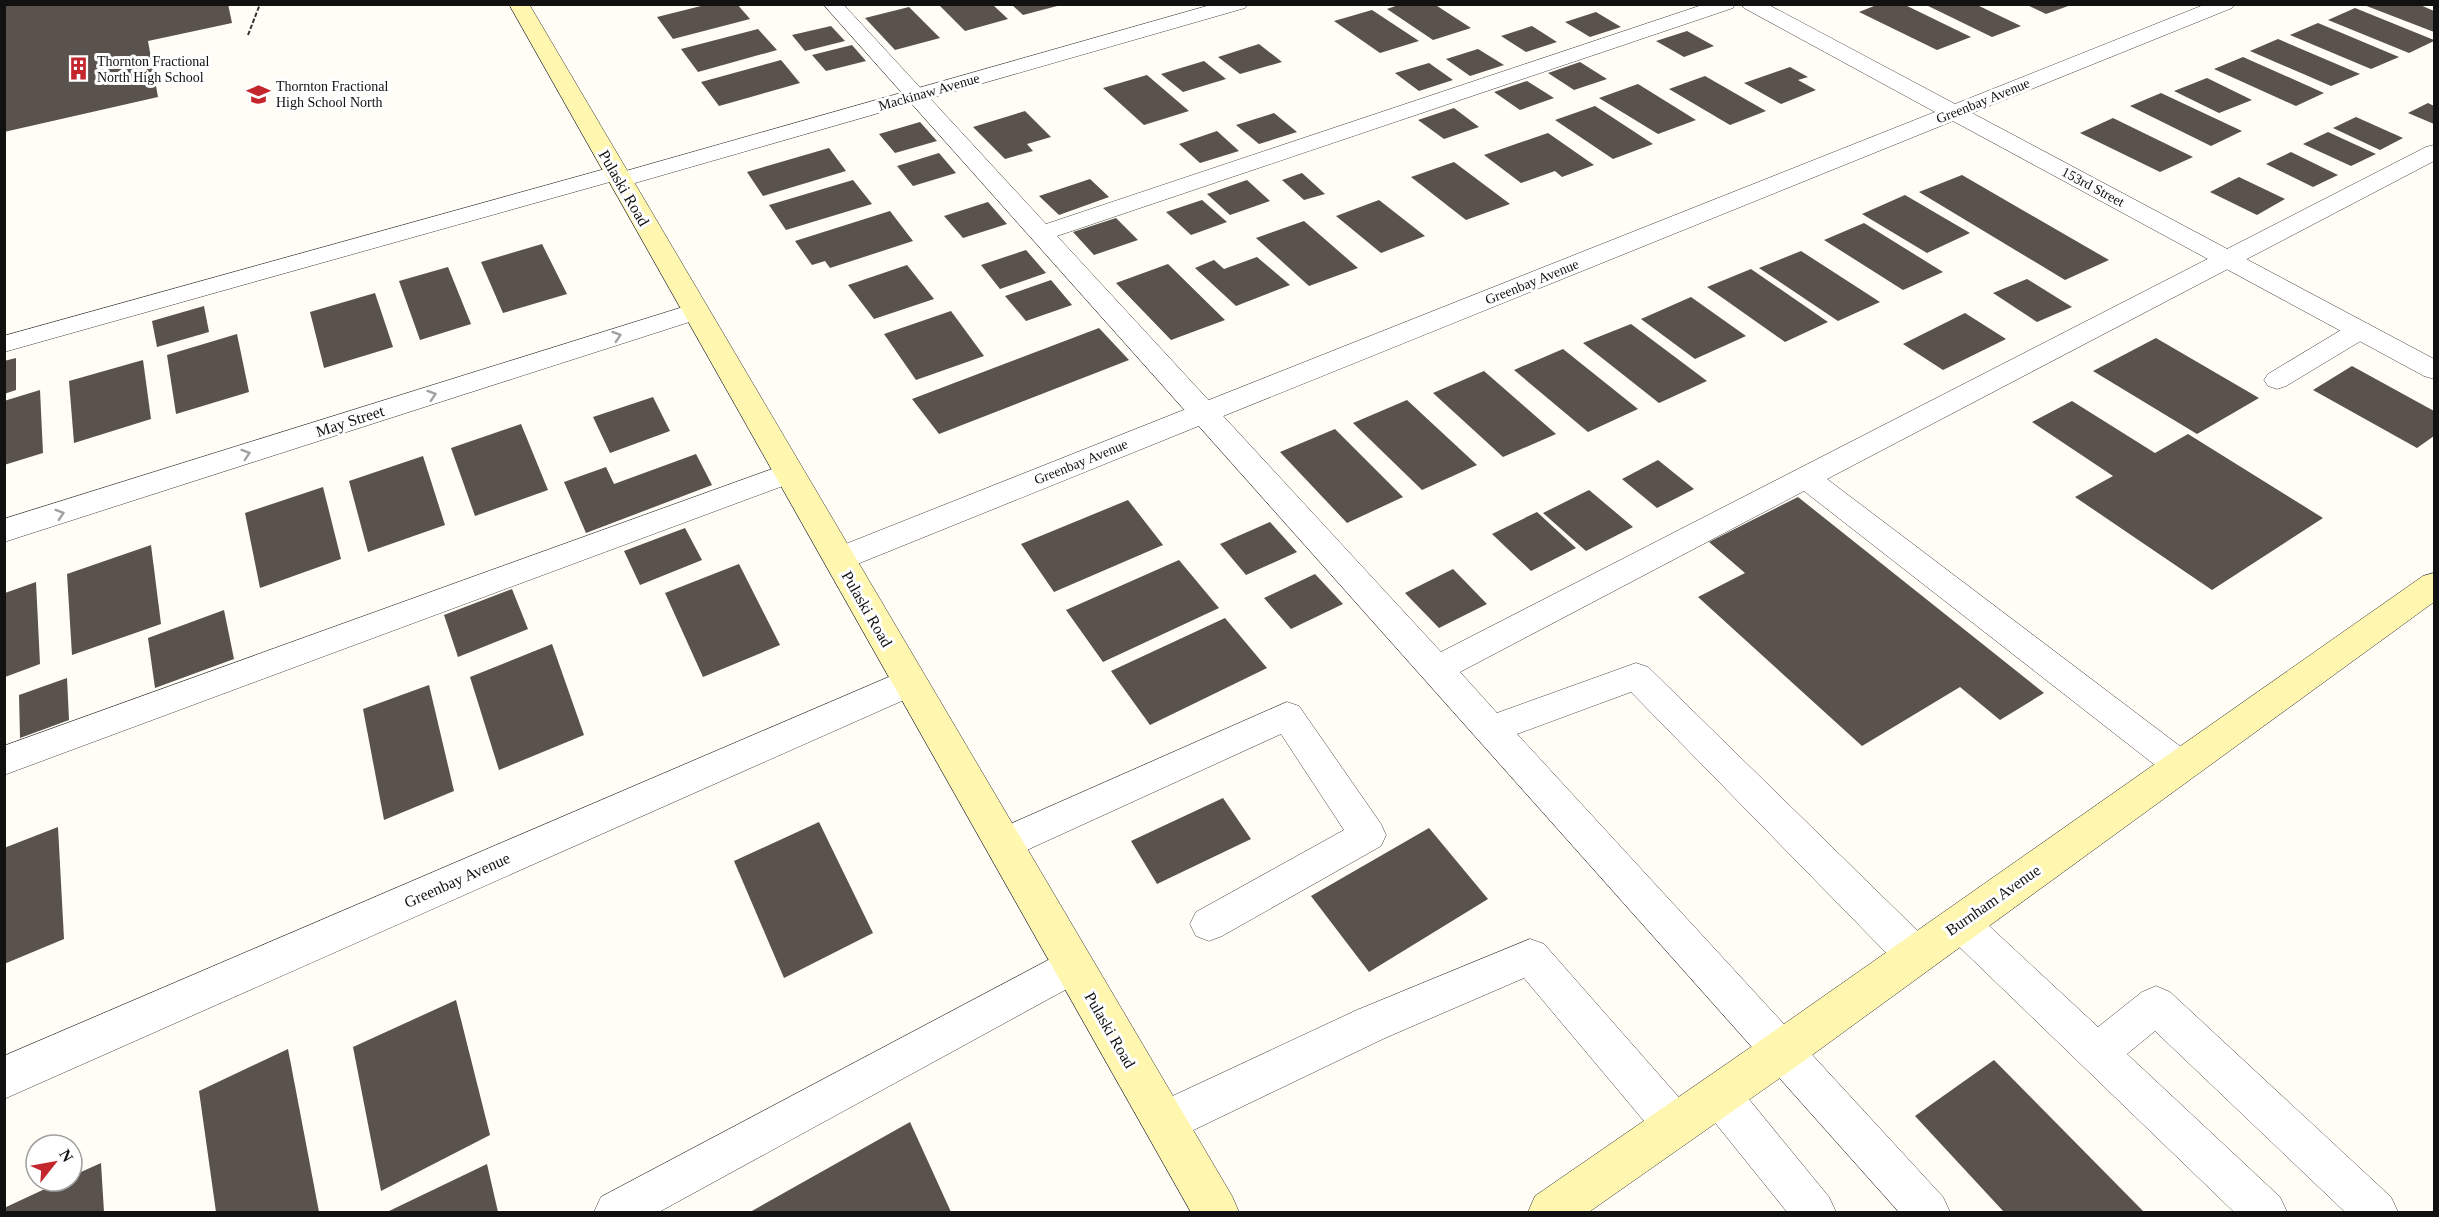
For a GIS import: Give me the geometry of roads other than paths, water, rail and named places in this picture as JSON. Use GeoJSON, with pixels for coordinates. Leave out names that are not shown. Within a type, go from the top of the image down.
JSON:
{"type":"FeatureCollection","features":[{"type":"Feature","properties":{"kind":"street","name":"Pulaski Road"},"geometry":{"type":"LineString","coordinates":[[519,4],[1216,1212]]}},
{"type":"Feature","properties":{"kind":"street","name":"Mackinaw Avenue"},"geometry":{"type":"LineString","coordinates":[[618,176],[915,96],[1238,4]]}},
{"type":"Feature","properties":{"kind":"street","name":"153rd Street"},"geometry":{"type":"LineString","coordinates":[[1751,4],[2434,370]]}},
{"type":"Feature","properties":{"kind":"street","name":"Greenbay Avenue"},"geometry":{"type":"LineString","coordinates":[[839,559],[2225,4]]}},
{"type":"Feature","properties":{"kind":"street","name":"May Street"},"geometry":{"type":"LineString","coordinates":[[4,531],[696,311]]}},
{"type":"Feature","properties":{"kind":"street","name":"Burnham Avenue"},"geometry":{"type":"LineString","coordinates":[[1551,1212],[1782,1051],[2434,585]]}},
{"type":"Feature","properties":{"kind":"street","name":"Greenbay Avenue"},"geometry":{"type":"LineString","coordinates":[[4,1078],[910,682]]}},
{"type":"Feature","properties":{"kind":"lane"},"geometry":{"type":"LineString","coordinates":[[832,4],[1928,1212]]}},
{"type":"Feature","properties":{"kind":"lane"},"geometry":{"type":"LineString","coordinates":[[1041,234],[1726,4]]}},
{"type":"Feature","properties":{"kind":"lane"},"geometry":{"type":"LineString","coordinates":[[1435,670],[2434,152]]}},
{"type":"Feature","properties":{"kind":"lane"},"geometry":{"type":"LineString","coordinates":[[4,344],[618,176]]}},
{"type":"Feature","properties":{"kind":"lane"},"geometry":{"type":"LineString","coordinates":[[2277,380],[2360,330]]}},
{"type":"Feature","properties":{"kind":"lane"},"geometry":{"type":"LineString","coordinates":[[4,761],[789,473]]}},
{"type":"Feature","properties":{"kind":"lane"},"geometry":{"type":"LineString","coordinates":[[1806,478],[2181,766]]}},
{"type":"Feature","properties":{"kind":"lane"},"geometry":{"type":"LineString","coordinates":[[1490,730],[1636,676],[1915,955]]}},
{"type":"Feature","properties":{"kind":"lane"},"geometry":{"type":"LineString","coordinates":[[1003,844],[1287,716],[1368,835],[1209,924]]}},
{"type":"Feature","properties":{"kind":"lane"},"geometry":{"type":"LineString","coordinates":[[1960,923],[2265,1212]]}},
{"type":"Feature","properties":{"kind":"lane"},"geometry":{"type":"LineString","coordinates":[[1164,1122],[1371,1024],[1530,957],[1675,1125]]}},
{"type":"Feature","properties":{"kind":"lane"},"geometry":{"type":"LineString","coordinates":[[616,1212],[1073,965]]}},
{"type":"Feature","properties":{"kind":"lane"},"geometry":{"type":"LineString","coordinates":[[2097,1053],[2156,1005],[2376,1212]]}},
{"type":"Feature","properties":{"kind":"lane"},"geometry":{"type":"LineString","coordinates":[[1719,1095],[1814,1212]]}},
{"type":"Feature","properties":{"kind":"place","name":"Thornton Fractional North High School"},"geometry":{"type":"Point","coordinates":[79,69]}},
{"type":"Feature","properties":{"kind":"place","name":"Thornton Fractional High School North"},"geometry":{"type":"Point","coordinates":[258,94]}}]}
